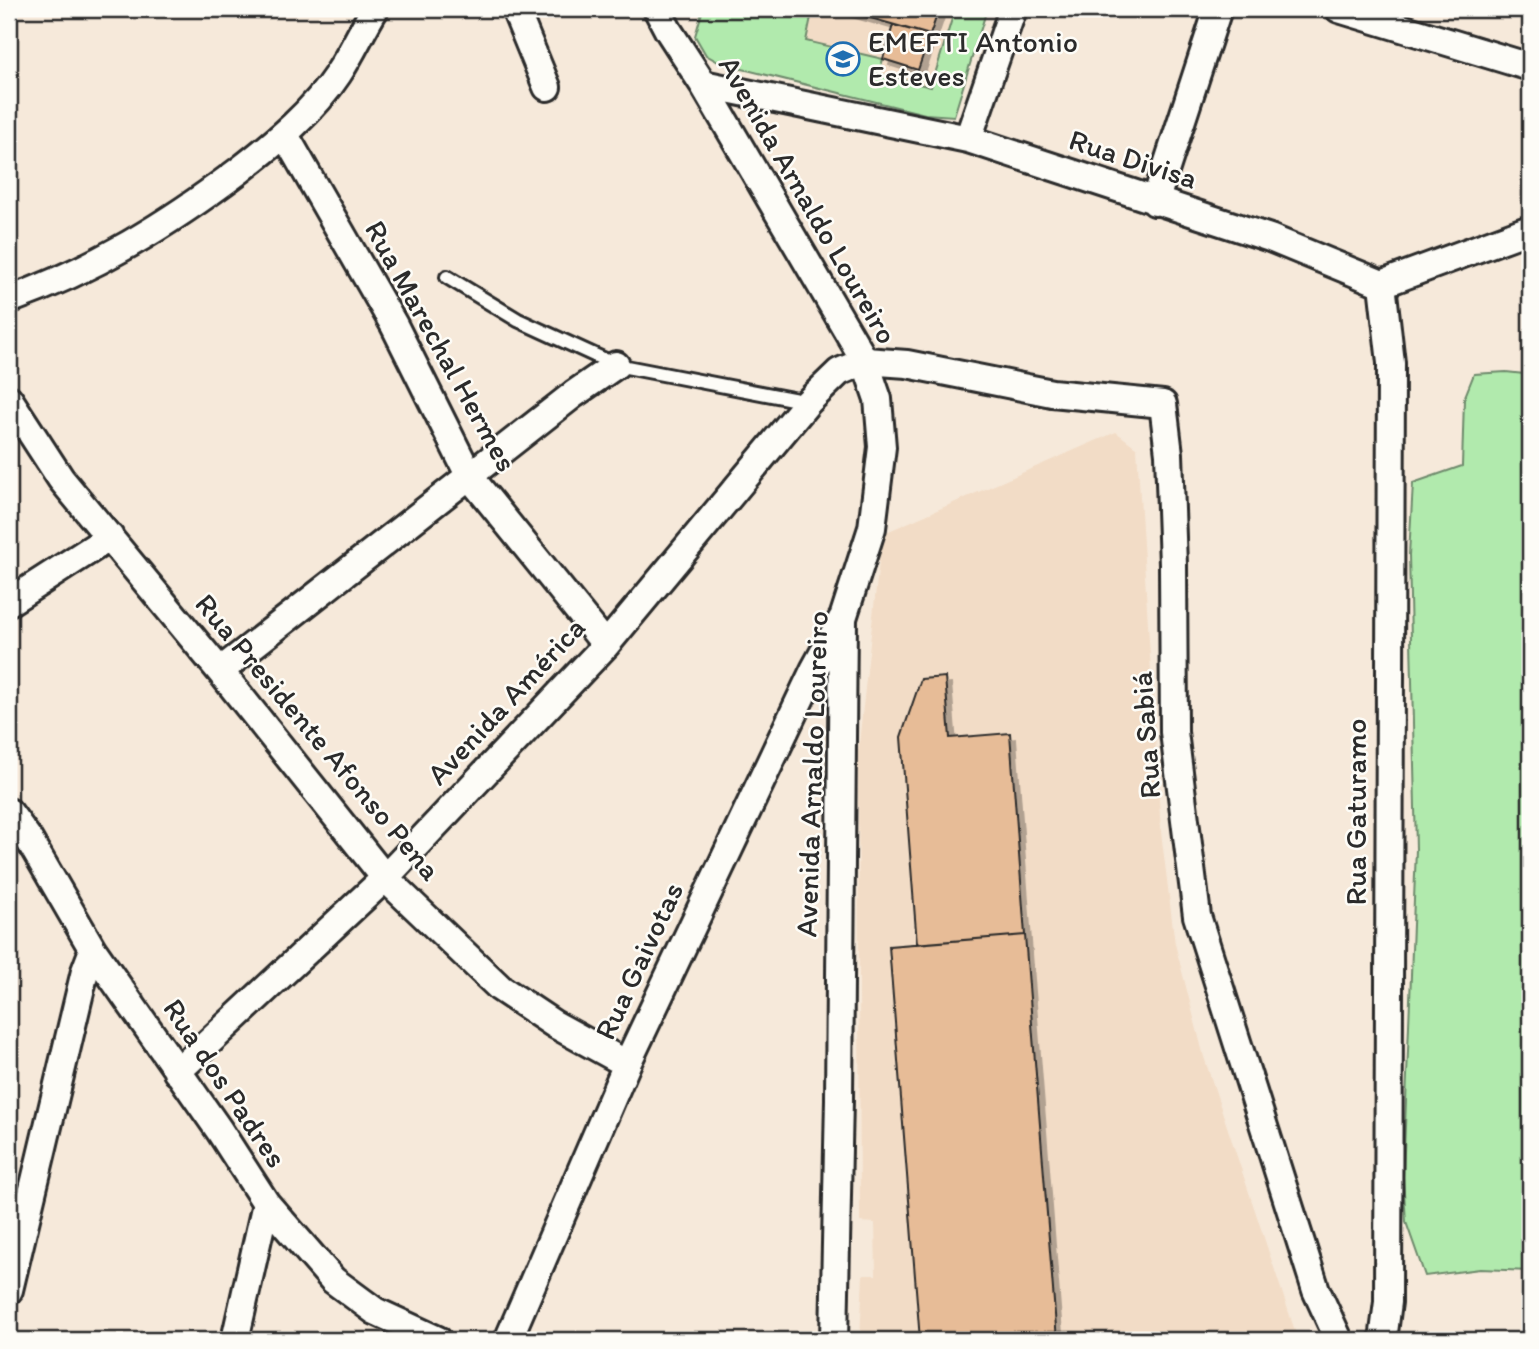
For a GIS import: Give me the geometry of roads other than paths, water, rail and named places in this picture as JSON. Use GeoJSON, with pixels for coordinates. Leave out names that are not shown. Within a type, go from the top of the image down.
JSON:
{"type":"FeatureCollection","features":[{"type":"Feature","properties":{"kind":"street"},"geometry":{"type":"LineString","coordinates":[[9,300],[115,254],[201,199],[285,135],[338,75],[375,9]]}},
{"type":"Feature","properties":{"kind":"street"},"geometry":{"type":"LineString","coordinates":[[516,9],[547,87]]}},
{"type":"Feature","properties":{"kind":"street","name":"Avenida Arnaldo Loureiro"},"geometry":{"type":"LineString","coordinates":[[657,9],[865,361],[878,399],[882,447],[872,528],[843,618],[834,1340]]}},
{"type":"Feature","properties":{"kind":"street"},"geometry":{"type":"LineString","coordinates":[[968,139],[1013,9]]}},
{"type":"Feature","properties":{"kind":"street"},"geometry":{"type":"LineString","coordinates":[[1155,202],[1218,9]]}},
{"type":"Feature","properties":{"kind":"street"},"geometry":{"type":"LineString","coordinates":[[1339,9],[1530,67]]}},
{"type":"Feature","properties":{"kind":"street","name":"Rua Divisa"},"geometry":{"type":"LineString","coordinates":[[703,84],[968,139],[1270,238],[1382,284]]}},
{"type":"Feature","properties":{"kind":"street","name":"Rua Marechal Hermes"},"geometry":{"type":"LineString","coordinates":[[285,135],[394,325],[470,477],[606,645]]}},
{"type":"Feature","properties":{"kind":"street"},"geometry":{"type":"LineString","coordinates":[[1382,284],[1530,229]]}},
{"type":"Feature","properties":{"kind":"street","name":"Rua Gaturamo"},"geometry":{"type":"LineString","coordinates":[[1382,284],[1391,363],[1388,1302],[1383,1340]]}},
{"type":"Feature","properties":{"kind":"street","name":"Avenida América"},"geometry":{"type":"LineString","coordinates":[[177,1072],[385,878],[606,645],[808,402],[839,372],[865,361]]}},
{"type":"Feature","properties":{"kind":"street","name":"Rua Sabiá"},"geometry":{"type":"LineString","coordinates":[[865,361],[907,364],[1052,393],[1164,404],[1169,454],[1173,565],[1174,732],[1197,916],[1316,1290],[1339,1340]]}},
{"type":"Feature","properties":{"kind":"street"},"geometry":{"type":"LineString","coordinates":[[220,671],[574,394],[616,365]]}},
{"type":"Feature","properties":{"kind":"street","name":"Rua Presidente Afonso Pena"},"geometry":{"type":"LineString","coordinates":[[9,399],[61,479],[220,671],[385,878],[500,988],[554,1024],[626,1064]]}},
{"type":"Feature","properties":{"kind":"street"},"geometry":{"type":"LineString","coordinates":[[9,602],[110,537]]}},
{"type":"Feature","properties":{"kind":"street","name":"Rua Gaivotas"},"geometry":{"type":"LineString","coordinates":[[508,1340],[626,1064],[814,670],[843,618]]}},
{"type":"Feature","properties":{"kind":"street","name":"Rua dos Padres"},"geometry":{"type":"LineString","coordinates":[[9,812],[28,838],[93,950],[219,1130],[266,1203],[333,1280],[375,1311],[438,1340]]}},
{"type":"Feature","properties":{"kind":"street"},"geometry":{"type":"LineString","coordinates":[[9,1290],[85,971],[93,950]]}},
{"type":"Feature","properties":{"kind":"street"},"geometry":{"type":"LineString","coordinates":[[235,1340],[266,1203]]}},
{"type":"Feature","properties":{"kind":"lane"},"geometry":{"type":"LineString","coordinates":[[447,277],[518,320],[616,365],[808,402]]}},
{"type":"Feature","properties":{"kind":"place","name":"EMEFTI Antonio Esteves"},"geometry":{"type":"Point","coordinates":[843,59]}}]}
